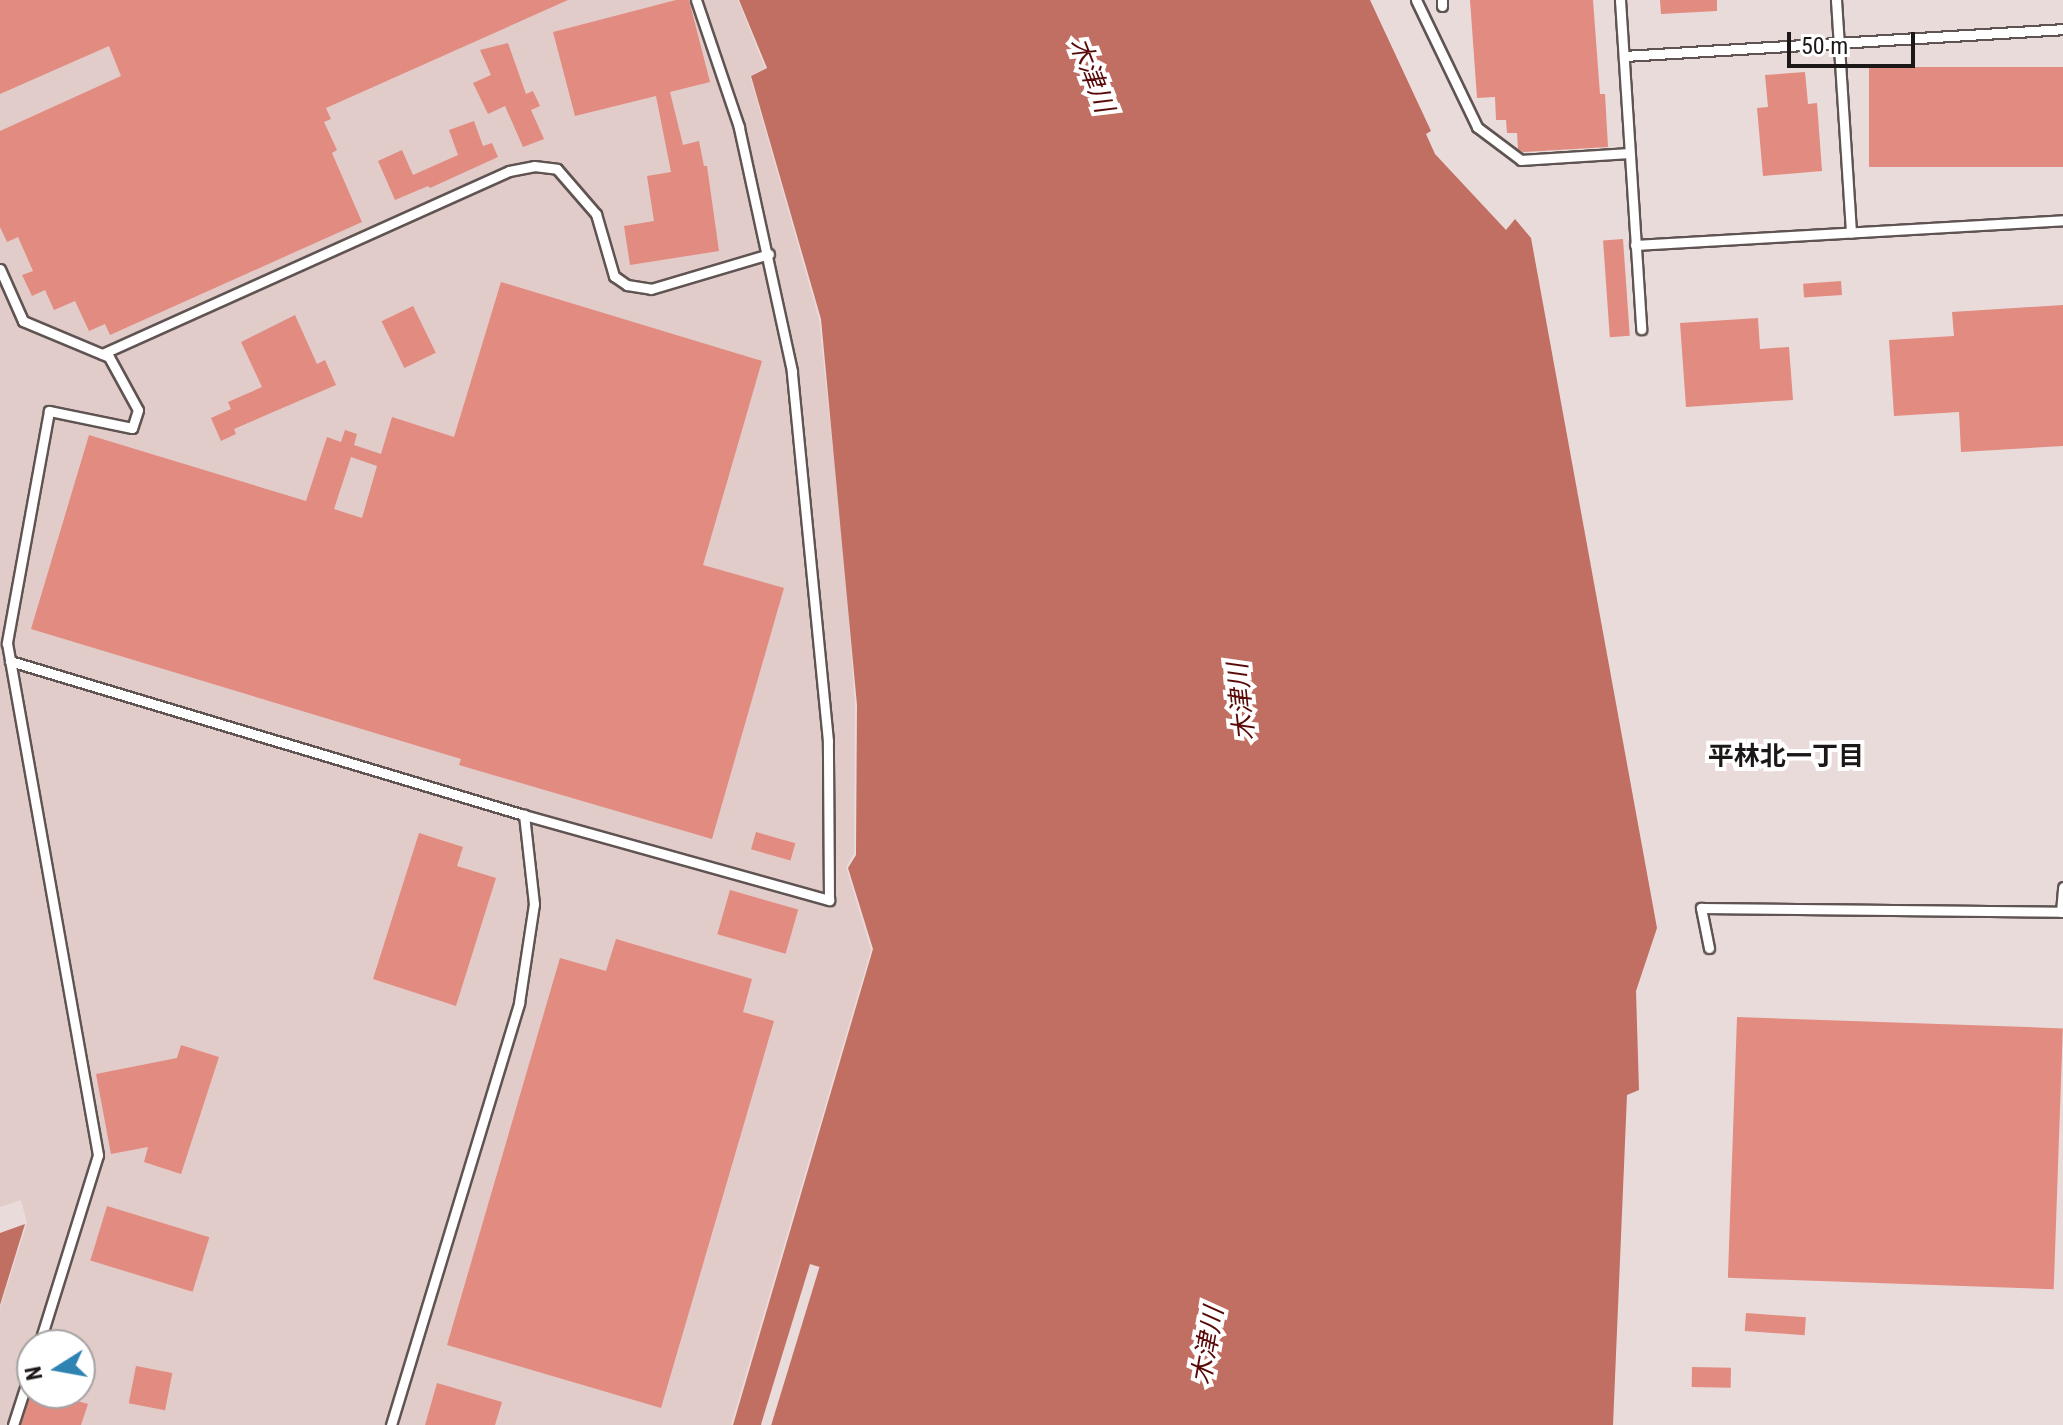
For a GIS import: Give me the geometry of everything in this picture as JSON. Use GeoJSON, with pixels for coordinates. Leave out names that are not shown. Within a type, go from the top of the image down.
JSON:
{"type":"FeatureCollection","features":[{"type":"Feature","properties":{"kind":"lane"},"geometry":{"type":"LineString","coordinates":[[10,661],[524,815],[829,900],[828,741],[792,371],[739,127],[696,0]]}},
{"type":"Feature","properties":{"kind":"lane"},"geometry":{"type":"LineString","coordinates":[[1416,0],[1477,127],[1521,160],[1629,153]]}},
{"type":"Feature","properties":{"kind":"lane"},"geometry":{"type":"LineString","coordinates":[[1620,0],[1641,329]]}},
{"type":"Feature","properties":{"kind":"lane"},"geometry":{"type":"LineString","coordinates":[[1836,0],[1851,233]]}},
{"type":"Feature","properties":{"kind":"lane"},"geometry":{"type":"LineString","coordinates":[[1624,56],[2063,29]]}},
{"type":"Feature","properties":{"kind":"lane"},"geometry":{"type":"LineString","coordinates":[[102,354],[509,171],[534,166],[557,169],[596,214],[614,276],[627,285],[651,289],[769,254]]}},
{"type":"Feature","properties":{"kind":"lane"},"geometry":{"type":"LineString","coordinates":[[1635,245],[2063,220]]}},
{"type":"Feature","properties":{"kind":"lane"},"geometry":{"type":"LineString","coordinates":[[0,269],[23,321],[109,357],[138,410],[132,428],[49,411],[7,643],[98,1155],[44,1329]]}},
{"type":"Feature","properties":{"kind":"lane"},"geometry":{"type":"LineString","coordinates":[[391,1425],[519,1003],[534,904],[524,815]]}},
{"type":"Feature","properties":{"kind":"lane"},"geometry":{"type":"LineString","coordinates":[[1709,948],[1701,908],[2061,912],[2063,887]]}},
{"type":"Feature","properties":{"kind":"shaded area"},"geometry":{"type":"Polygon","coordinates":[[[0,0],[738,0],[765,68],[750,76],[819,319],[844,552],[855,705],[854,854],[846,867],[871,950],[731,1425],[0,1425],[0,1308],[27,1223],[21,1200],[0,1207],[0,0]]]}},
{"type":"Feature","properties":{"kind":"water","name":"木津川"},"geometry":{"type":"Polygon","coordinates":[[[739,0],[1370,0],[1431,131],[1426,134],[1435,154],[1506,230],[1515,219],[1531,238],[1657,928],[1636,991],[1639,1090],[1627,1095],[1613,1425],[733,1425],[873,949],[848,868],[856,855],[857,705],[821,319],[751,76],[767,68],[739,0]]]}},
{"type":"Feature","properties":{"kind":"water"},"geometry":{"type":"Polygon","coordinates":[[[25,1224],[0,1305],[0,1233],[25,1224]]]}},
{"type":"Feature","properties":{"kind":"pier"},"geometry":{"type":"Polygon","coordinates":[[[810,1264],[820,1267],[771,1425],[761,1425],[810,1264]]]}},
{"type":"Feature","properties":{"kind":"building"},"geometry":{"type":"Polygon","coordinates":[[[0,0],[568,0],[326,108],[331,119],[324,122],[337,150],[332,153],[362,222],[110,335],[105,324],[89,331],[75,301],[54,310],[45,290],[32,296],[22,275],[33,271],[18,237],[7,242],[0,227],[0,131],[121,76],[109,46],[0,94],[0,0]]]}},
{"type":"Feature","properties":{"kind":"building"},"geometry":{"type":"Polygon","coordinates":[[[676,0],[689,0],[710,82],[670,92],[683,145],[699,141],[704,166],[707,166],[719,251],[630,265],[624,226],[654,221],[647,176],[671,172],[656,96],[575,116],[553,32],[676,0]]]}},
{"type":"Feature","properties":{"kind":"building"},"geometry":{"type":"Polygon","coordinates":[[[1470,0],[1593,0],[1600,94],[1605,94],[1608,147],[1523,152],[1518,149],[1517,133],[1507,133],[1506,120],[1496,120],[1495,97],[1477,98],[1470,0]]]}},
{"type":"Feature","properties":{"kind":"building"},"geometry":{"type":"Polygon","coordinates":[[[1660,0],[1717,0],[1717,11],[1661,14],[1660,0]]]}},
{"type":"Feature","properties":{"kind":"building"},"geometry":{"type":"Polygon","coordinates":[[[508,43],[526,94],[533,91],[540,106],[531,110],[544,139],[523,147],[505,106],[488,114],[473,83],[491,75],[480,50],[508,43]]]}},
{"type":"Feature","properties":{"kind":"building"},"geometry":{"type":"Polygon","coordinates":[[[1869,67],[2063,67],[2063,167],[1869,167],[1869,67]]]}},
{"type":"Feature","properties":{"kind":"building"},"geometry":{"type":"Polygon","coordinates":[[[1805,72],[1808,104],[1817,103],[1822,171],[1763,176],[1757,108],[1768,107],[1765,75],[1805,72]]]}},
{"type":"Feature","properties":{"kind":"building"},"geometry":{"type":"Polygon","coordinates":[[[474,121],[483,146],[492,143],[498,157],[430,188],[428,186],[395,200],[378,161],[402,150],[413,175],[458,155],[449,130],[474,121]]]}},
{"type":"Feature","properties":{"kind":"building"},"geometry":{"type":"Polygon","coordinates":[[[1623,239],[1630,336],[1610,337],[1603,240],[1623,239]]]}},
{"type":"Feature","properties":{"kind":"building"},"geometry":{"type":"Polygon","coordinates":[[[1841,281],[1842,295],[1804,298],[1803,284],[1841,281]]]}},
{"type":"Feature","properties":{"kind":"building"},"geometry":{"type":"Polygon","coordinates":[[[501,282],[762,361],[703,565],[784,588],[712,839],[459,765],[461,759],[31,629],[89,435],[306,501],[327,437],[341,442],[345,430],[357,434],[354,445],[381,454],[392,417],[454,437],[501,282]],[[351,457],[334,509],[362,518],[377,466],[351,457]]]}},
{"type":"Feature","properties":{"kind":"building"},"geometry":{"type":"Polygon","coordinates":[[[2063,305],[2063,446],[1961,452],[1959,412],[1894,416],[1889,340],[1954,336],[1952,312],[2063,305]]]}},
{"type":"Feature","properties":{"kind":"building"},"geometry":{"type":"Polygon","coordinates":[[[413,306],[436,353],[404,368],[382,321],[413,306]]]}},
{"type":"Feature","properties":{"kind":"building"},"geometry":{"type":"Polygon","coordinates":[[[295,315],[317,364],[325,360],[336,385],[234,429],[236,434],[221,441],[211,418],[231,409],[228,402],[262,387],[241,342],[295,315]]]}},
{"type":"Feature","properties":{"kind":"building"},"geometry":{"type":"Polygon","coordinates":[[[1758,318],[1760,349],[1789,347],[1793,400],[1686,407],[1680,323],[1758,318]]]}},
{"type":"Feature","properties":{"kind":"building"},"geometry":{"type":"Polygon","coordinates":[[[756,832],[795,843],[790,861],[751,849],[756,832]]]}},
{"type":"Feature","properties":{"kind":"building"},"geometry":{"type":"Polygon","coordinates":[[[419,833],[463,847],[457,866],[496,878],[456,1006],[373,979],[419,833]]]}},
{"type":"Feature","properties":{"kind":"building"},"geometry":{"type":"Polygon","coordinates":[[[730,890],[798,910],[786,954],[717,934],[730,890]]]}},
{"type":"Feature","properties":{"kind":"building"},"geometry":{"type":"Polygon","coordinates":[[[616,939],[752,979],[743,1012],[774,1021],[661,1408],[447,1345],[560,958],[606,971],[616,939]]]}},
{"type":"Feature","properties":{"kind":"building"},"geometry":{"type":"Polygon","coordinates":[[[1737,1017],[2063,1028],[2054,1289],[1728,1278],[1737,1017]]]}},
{"type":"Feature","properties":{"kind":"building"},"geometry":{"type":"Polygon","coordinates":[[[181,1045],[219,1057],[181,1174],[144,1162],[148,1147],[111,1154],[96,1074],[177,1058],[181,1045]]]}},
{"type":"Feature","properties":{"kind":"building"},"geometry":{"type":"Polygon","coordinates":[[[107,1206],[209,1237],[193,1292],[90,1261],[107,1206]]]}},
{"type":"Feature","properties":{"kind":"building"},"geometry":{"type":"Polygon","coordinates":[[[1746,1313],[1806,1317],[1805,1335],[1745,1331],[1746,1313]]]}},
{"type":"Feature","properties":{"kind":"building"},"geometry":{"type":"Polygon","coordinates":[[[136,1366],[172,1373],[165,1410],[129,1403],[136,1366]]]}},
{"type":"Feature","properties":{"kind":"building"},"geometry":{"type":"Polygon","coordinates":[[[1692,1367],[1731,1368],[1731,1388],[1692,1387],[1692,1367]]]}},
{"type":"Feature","properties":{"kind":"building"},"geometry":{"type":"Polygon","coordinates":[[[437,1383],[502,1402],[495,1425],[425,1425],[437,1383]]]}},
{"type":"Feature","properties":{"kind":"building"},"geometry":{"type":"Polygon","coordinates":[[[26,1409],[86,1409],[81,1425],[21,1425],[26,1409]]]}},
{"type":"Feature","properties":{"kind":"district","name":"平林北一丁目"},"geometry":{"type":"Point","coordinates":[1786,757]}}]}
